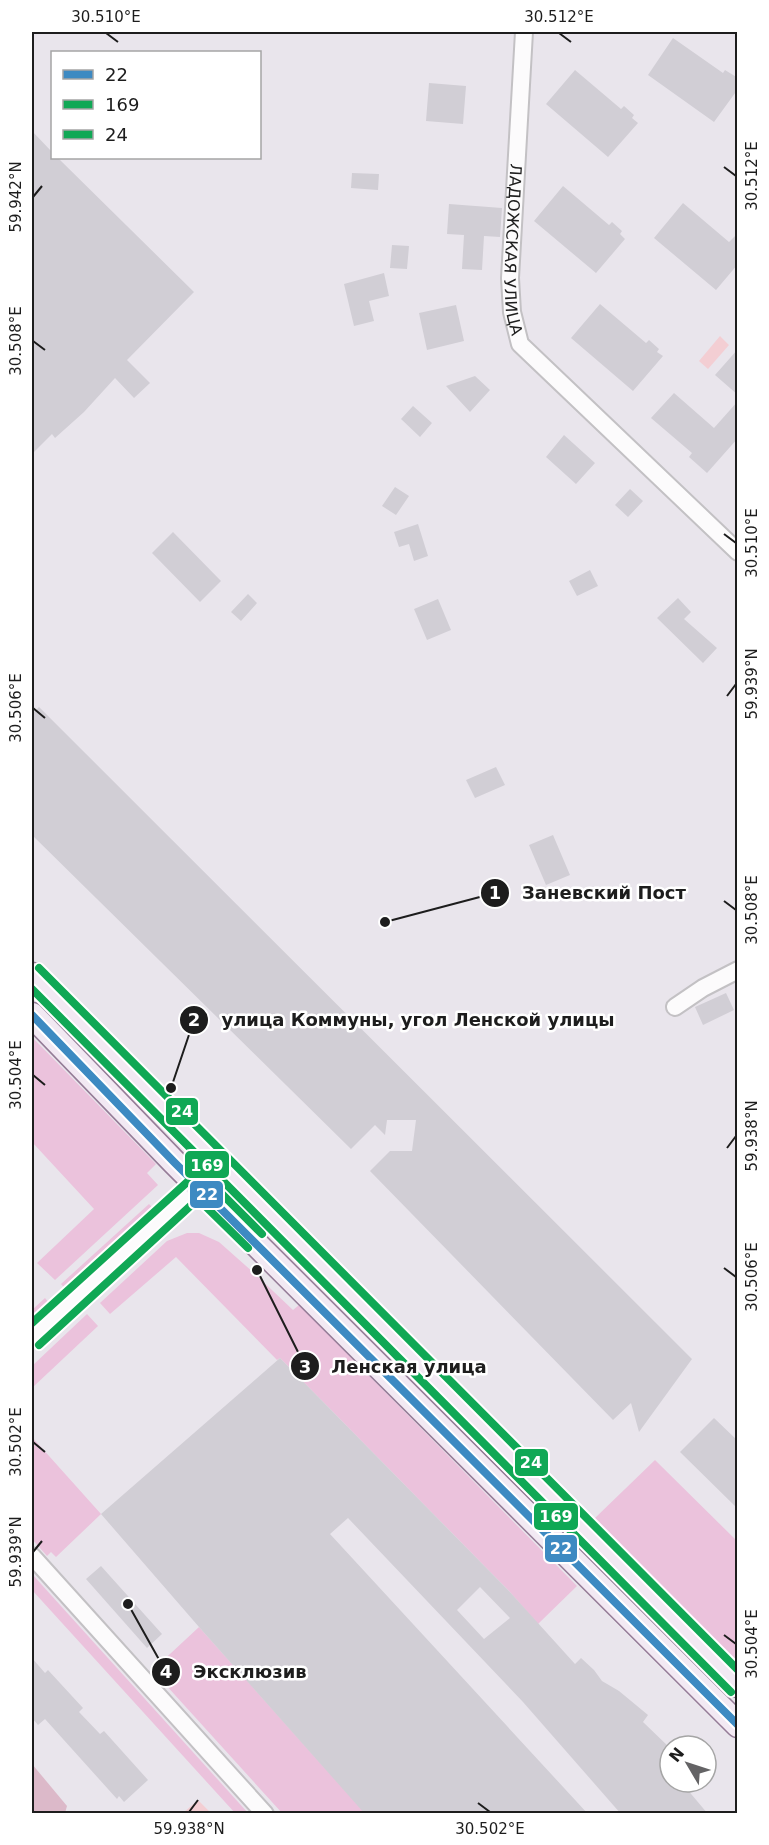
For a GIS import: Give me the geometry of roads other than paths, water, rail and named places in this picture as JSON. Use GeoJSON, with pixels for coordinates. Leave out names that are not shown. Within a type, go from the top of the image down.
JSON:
{"type":"FeatureCollection","features":[{"type":"Feature","properties":{"kind":"street","name":"ЛАДОЖСКАЯ УЛИЦА"},"geometry":{"type":"LineString","coordinates":[[524,32],[510,278],[512,312],[520,344],[738,552]]}},
{"type":"Feature","properties":{"kind":"street"},"geometry":{"type":"LineString","coordinates":[[675,1007],[703,988],[738,970]]}},
{"type":"Feature","properties":{"kind":"street"},"geometry":{"type":"LineString","coordinates":[[32,975],[738,1685]]}},
{"type":"Feature","properties":{"kind":"street"},"geometry":{"type":"LineString","coordinates":[[32,1015],[198,1185],[738,1725]]}},
{"type":"Feature","properties":{"kind":"street"},"geometry":{"type":"LineString","coordinates":[[32,1337],[219,1164]]}},
{"type":"Feature","properties":{"kind":"street"},"geometry":{"type":"LineString","coordinates":[[32,1556],[265,1814]]}},
{"type":"Feature","properties":{"kind":"place","name":"Заневский Пост"},"geometry":{"type":"Point","coordinates":[385,922]}},
{"type":"Feature","properties":{"kind":"place","name":"улица Коммуны, угол Ленской улицы"},"geometry":{"type":"Point","coordinates":[171,1088]}},
{"type":"Feature","properties":{"kind":"place","name":"Ленская улица"},"geometry":{"type":"Point","coordinates":[257,1270]}},
{"type":"Feature","properties":{"kind":"place","name":"Эксклюзив"},"geometry":{"type":"Point","coordinates":[128,1604]}}]}
